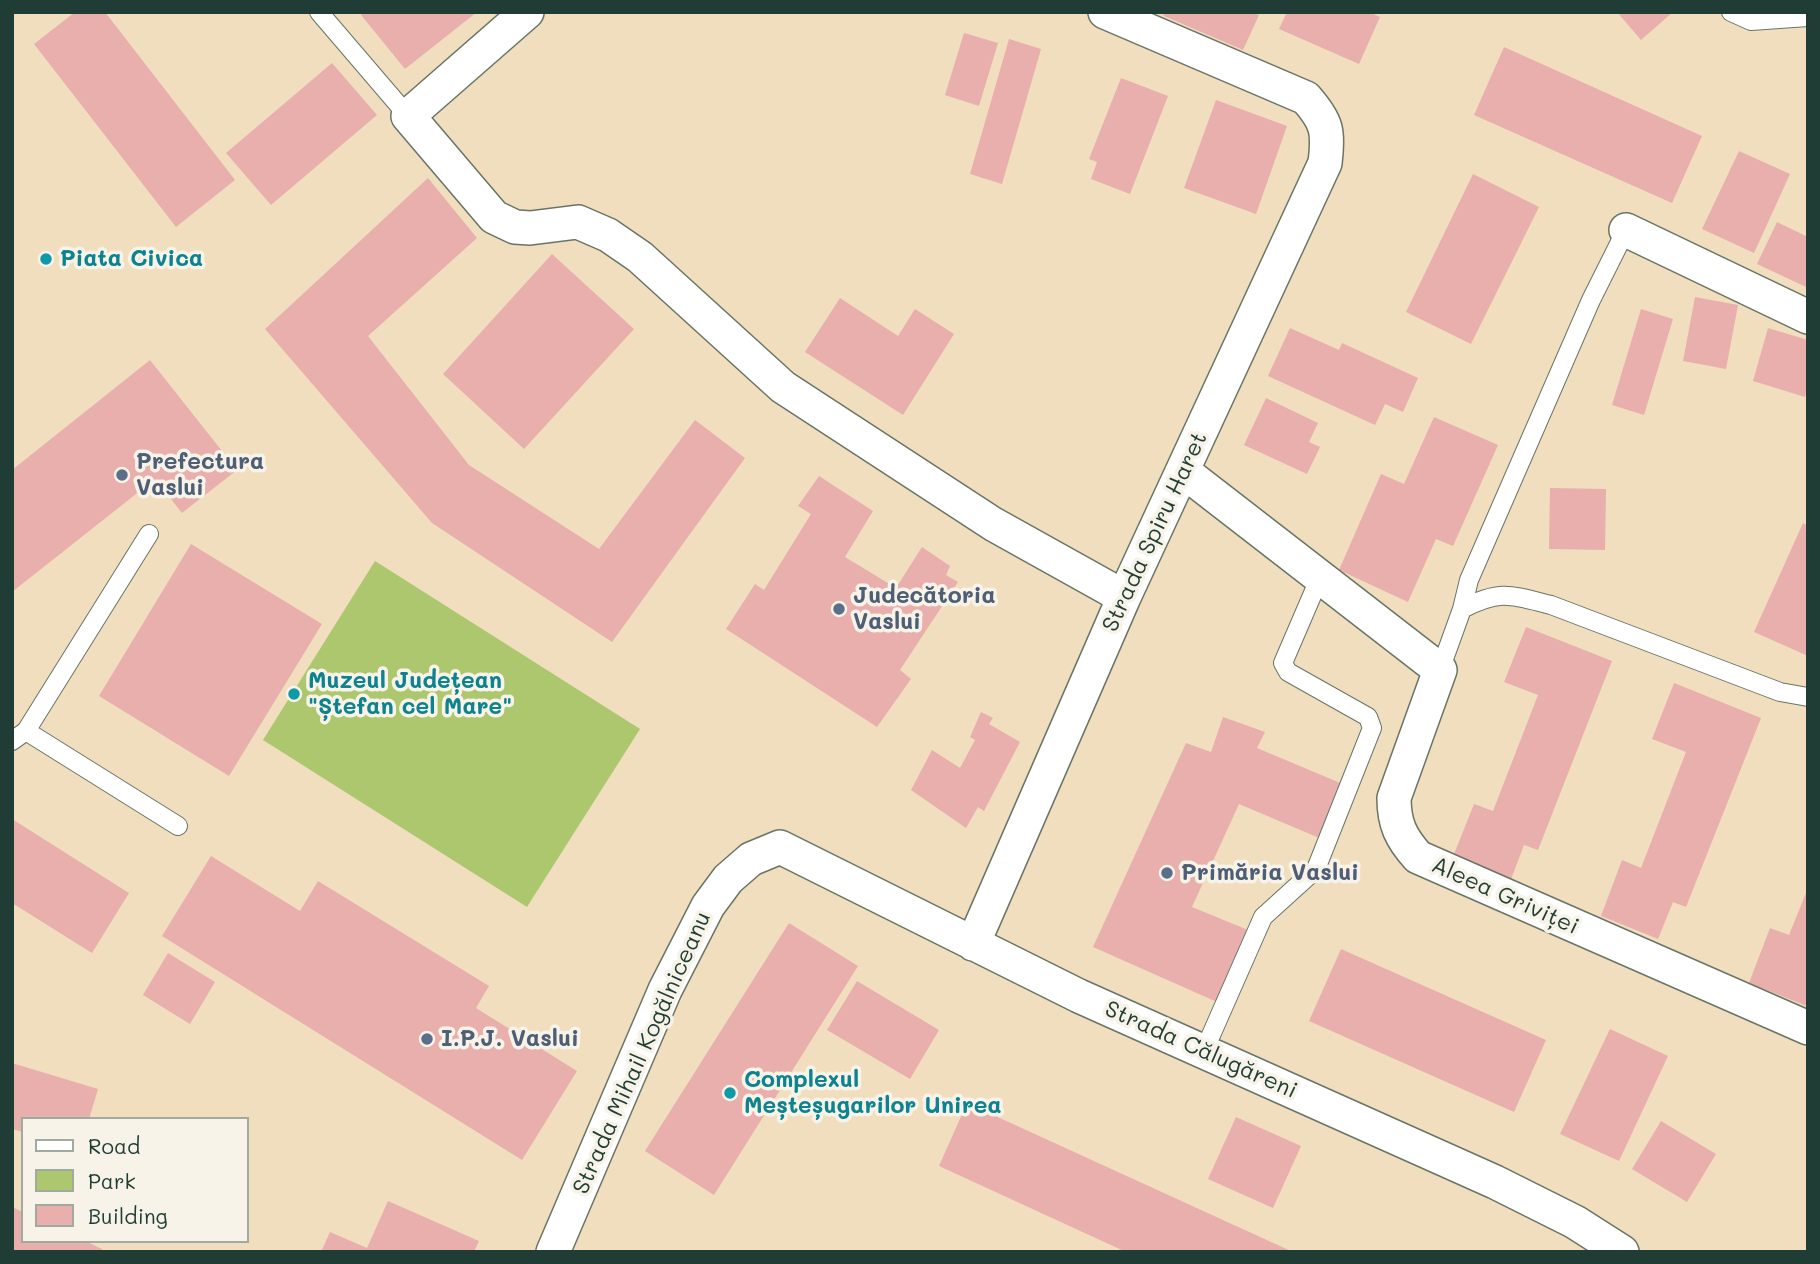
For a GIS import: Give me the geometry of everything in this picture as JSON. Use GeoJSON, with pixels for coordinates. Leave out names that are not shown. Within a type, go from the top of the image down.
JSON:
{"type":"FeatureCollection","features":[{"type":"Feature","properties":{"kind":"street"},"geometry":{"type":"LineString","coordinates":[[527,12],[408,116],[494,217],[515,227],[530,228],[578,222],[608,235],[639,257],[783,387],[993,524],[1124,597]]}},
{"type":"Feature","properties":{"kind":"street","name":"Strada Spiru Haret"},"geometry":{"type":"LineString","coordinates":[[973,944],[1124,597],[1325,163],[1328,144],[1324,119],[1306,98],[1115,14]]}},
{"type":"Feature","properties":{"kind":"street"},"geometry":{"type":"LineString","coordinates":[[1626,230],[1808,317]]}},
{"type":"Feature","properties":{"kind":"street"},"geometry":{"type":"LineString","coordinates":[[1183,471],[1440,670]]}},
{"type":"Feature","properties":{"kind":"street","name":"Aleea Griviței"},"geometry":{"type":"LineString","coordinates":[[1440,670],[1394,798],[1394,818],[1401,838],[1418,857],[1808,1028]]}},
{"type":"Feature","properties":{"kind":"street","name":"Strada Călugăreni"},"geometry":{"type":"LineString","coordinates":[[780,847],[838,873],[973,944],[1495,1182],[1575,1222],[1622,1252]]}},
{"type":"Feature","properties":{"kind":"street","name":"Strada Mihail Kogălniceanu"},"geometry":{"type":"LineString","coordinates":[[555,1251],[665,990],[702,917],[728,879],[751,859],[780,847]]}},
{"type":"Feature","properties":{"kind":"lane"},"geometry":{"type":"LineString","coordinates":[[320,12],[408,116]]}},
{"type":"Feature","properties":{"kind":"lane"},"geometry":{"type":"LineString","coordinates":[[1731,12],[1751,21],[1808,17]]}},
{"type":"Feature","properties":{"kind":"lane"},"geometry":{"type":"LineString","coordinates":[[1440,670],[1462,609],[1469,580],[1596,289],[1626,230]]}},
{"type":"Feature","properties":{"kind":"lane"},"geometry":{"type":"LineString","coordinates":[[149,534],[19,736],[178,826]]}},
{"type":"Feature","properties":{"kind":"lane"},"geometry":{"type":"LineString","coordinates":[[1204,1051],[1263,917],[1316,869],[1372,728],[1368,717],[1288,672],[1283,663],[1320,577]]}},
{"type":"Feature","properties":{"kind":"lane"},"geometry":{"type":"LineString","coordinates":[[1462,609],[1488,596],[1511,595],[1551,605],[1780,692],[1808,697]]}},
{"type":"Feature","properties":{"kind":"green space"},"geometry":{"type":"Polygon","coordinates":[[[375,561],[640,729],[527,907],[263,740],[375,561]]]}},
{"type":"Feature","properties":{"kind":"building"},"geometry":{"type":"Polygon","coordinates":[[[75,12],[105,12],[235,180],[176,227],[34,44],[75,12]]]}},
{"type":"Feature","properties":{"kind":"building"},"geometry":{"type":"Polygon","coordinates":[[[364,12],[477,12],[405,69],[361,15],[364,12]]]}},
{"type":"Feature","properties":{"kind":"building"},"geometry":{"type":"Polygon","coordinates":[[[1162,12],[1251,12],[1259,15],[1243,50],[1164,16],[1162,12]]]}},
{"type":"Feature","properties":{"kind":"building"},"geometry":{"type":"Polygon","coordinates":[[[1287,12],[1369,12],[1380,17],[1359,64],[1279,29],[1287,12]]]}},
{"type":"Feature","properties":{"kind":"building"},"geometry":{"type":"Polygon","coordinates":[[[1617,12],[1673,12],[1641,40],[1617,12]]]}},
{"type":"Feature","properties":{"kind":"building"},"geometry":{"type":"Polygon","coordinates":[[[964,33],[998,43],[979,106],[945,95],[964,33]]]}},
{"type":"Feature","properties":{"kind":"building"},"geometry":{"type":"Polygon","coordinates":[[[1009,39],[1041,49],[1002,184],[970,174],[1009,39]]]}},
{"type":"Feature","properties":{"kind":"building"},"geometry":{"type":"Polygon","coordinates":[[[1504,47],[1702,136],[1672,203],[1474,115],[1504,47]]]}},
{"type":"Feature","properties":{"kind":"building"},"geometry":{"type":"Polygon","coordinates":[[[332,63],[377,115],[271,205],[226,153],[332,63]]]}},
{"type":"Feature","properties":{"kind":"building"},"geometry":{"type":"Polygon","coordinates":[[[1121,78],[1168,96],[1130,194],[1091,179],[1097,162],[1089,159],[1121,78]]]}},
{"type":"Feature","properties":{"kind":"building"},"geometry":{"type":"Polygon","coordinates":[[[1216,100],[1287,126],[1256,214],[1184,188],[1216,100]]]}},
{"type":"Feature","properties":{"kind":"building"},"geometry":{"type":"Polygon","coordinates":[[[1739,151],[1790,174],[1754,253],[1702,229],[1739,151]]]}},
{"type":"Feature","properties":{"kind":"building"},"geometry":{"type":"Polygon","coordinates":[[[1473,174],[1539,207],[1471,344],[1406,312],[1473,174]]]}},
{"type":"Feature","properties":{"kind":"building"},"geometry":{"type":"Polygon","coordinates":[[[428,178],[477,238],[368,336],[469,465],[599,549],[695,420],[745,458],[612,642],[432,523],[265,329],[428,178]]]}},
{"type":"Feature","properties":{"kind":"building"},"geometry":{"type":"Polygon","coordinates":[[[1777,222],[1808,237],[1806,287],[1757,264],[1777,222]]]}},
{"type":"Feature","properties":{"kind":"building"},"geometry":{"type":"Polygon","coordinates":[[[552,254],[634,329],[524,449],[443,374],[552,254]]]}},
{"type":"Feature","properties":{"kind":"building"},"geometry":{"type":"Polygon","coordinates":[[[1695,297],[1738,305],[1726,369],[1683,361],[1695,297]]]}},
{"type":"Feature","properties":{"kind":"building"},"geometry":{"type":"Polygon","coordinates":[[[840,298],[898,336],[915,309],[954,334],[903,415],[805,352],[840,298]]]}},
{"type":"Feature","properties":{"kind":"building"},"geometry":{"type":"Polygon","coordinates":[[[1641,309],[1673,319],[1644,415],[1612,405],[1641,309]]]}},
{"type":"Feature","properties":{"kind":"building"},"geometry":{"type":"Polygon","coordinates":[[[1290,328],[1339,350],[1342,343],[1418,378],[1403,412],[1385,404],[1375,425],[1268,376],[1290,328]]]}},
{"type":"Feature","properties":{"kind":"building"},"geometry":{"type":"Polygon","coordinates":[[[1768,328],[1808,340],[1808,386],[1805,397],[1753,381],[1768,328]]]}},
{"type":"Feature","properties":{"kind":"building","name":"Prefectura Vaslui"},"geometry":{"type":"Polygon","coordinates":[[[150,360],[237,470],[182,513],[155,479],[12,592],[12,470],[150,360]]]}},
{"type":"Feature","properties":{"kind":"building"},"geometry":{"type":"Polygon","coordinates":[[[1266,398],[1318,423],[1309,442],[1320,447],[1307,474],[1244,445],[1266,398]]]}},
{"type":"Feature","properties":{"kind":"building"},"geometry":{"type":"Polygon","coordinates":[[[1434,417],[1498,445],[1453,546],[1436,539],[1408,602],[1339,570],[1381,474],[1404,484],[1434,417]]]}},
{"type":"Feature","properties":{"kind":"building","name":"Judecătoria Vaslui"},"geometry":{"type":"Polygon","coordinates":[[[819,476],[873,511],[845,557],[896,588],[922,547],[950,566],[946,575],[958,582],[900,670],[911,679],[877,727],[726,629],[755,584],[764,590],[811,514],[798,506],[819,476]]]}},
{"type":"Feature","properties":{"kind":"building"},"geometry":{"type":"Polygon","coordinates":[[[1550,488],[1606,489],[1605,550],[1549,549],[1550,488]]]}},
{"type":"Feature","properties":{"kind":"building"},"geometry":{"type":"Polygon","coordinates":[[[1803,523],[1808,526],[1808,656],[1754,632],[1803,523]]]}},
{"type":"Feature","properties":{"kind":"building"},"geometry":{"type":"Polygon","coordinates":[[[191,544],[322,624],[229,776],[99,696],[191,544]]]}},
{"type":"Feature","properties":{"kind":"building"},"geometry":{"type":"Polygon","coordinates":[[[1526,627],[1612,661],[1538,850],[1524,845],[1510,882],[1452,859],[1474,804],[1493,811],[1538,695],[1504,682],[1526,627]]]}},
{"type":"Feature","properties":{"kind":"building"},"geometry":{"type":"Polygon","coordinates":[[[1674,683],[1761,718],[1686,907],[1673,902],[1658,939],[1601,916],[1622,860],[1641,868],[1686,752],[1652,739],[1674,683]]]}},
{"type":"Feature","properties":{"kind":"building"},"geometry":{"type":"Polygon","coordinates":[[[981,712],[993,718],[989,724],[1020,742],[984,811],[978,807],[966,828],[911,790],[932,750],[960,768],[975,740],[970,737],[981,712]]]}},
{"type":"Feature","properties":{"kind":"building","name":"Primăria Vaslui"},"geometry":{"type":"Polygon","coordinates":[[[1223,717],[1265,732],[1257,748],[1345,785],[1324,840],[1239,804],[1192,907],[1248,930],[1217,1002],[1093,947],[1186,743],[1211,752],[1223,717]]]}},
{"type":"Feature","properties":{"kind":"building"},"geometry":{"type":"Polygon","coordinates":[[[12,819],[129,893],[92,953],[12,903],[12,819]]]}},
{"type":"Feature","properties":{"kind":"building","name":"I.P.J. Vaslui"},"geometry":{"type":"Polygon","coordinates":[[[211,856],[300,911],[318,881],[489,986],[476,1008],[577,1071],[522,1160],[162,936],[211,856]]]}},
{"type":"Feature","properties":{"kind":"building"},"geometry":{"type":"Polygon","coordinates":[[[1808,888],[1807,1006],[1749,983],[1770,928],[1789,935],[1808,888]]]}},
{"type":"Feature","properties":{"kind":"building","name":"Complexul Meșteșugarilor Unirea"},"geometry":{"type":"Polygon","coordinates":[[[789,923],[858,966],[714,1195],[645,1151],[789,923]]]}},
{"type":"Feature","properties":{"kind":"building"},"geometry":{"type":"Polygon","coordinates":[[[1341,949],[1546,1040],[1514,1112],[1309,1021],[1341,949]]]}},
{"type":"Feature","properties":{"kind":"building"},"geometry":{"type":"Polygon","coordinates":[[[168,953],[215,982],[190,1024],[143,995],[168,953]]]}},
{"type":"Feature","properties":{"kind":"building"},"geometry":{"type":"Polygon","coordinates":[[[857,981],[939,1030],[910,1079],[827,1030],[857,981]]]}},
{"type":"Feature","properties":{"kind":"building"},"geometry":{"type":"Polygon","coordinates":[[[1610,1029],[1668,1056],[1619,1161],[1560,1134],[1610,1029]]]}},
{"type":"Feature","properties":{"kind":"building"},"geometry":{"type":"Polygon","coordinates":[[[12,1063],[98,1089],[90,1117],[21,1117],[21,1131],[12,1129],[12,1063]]]}},
{"type":"Feature","properties":{"kind":"building"},"geometry":{"type":"Polygon","coordinates":[[[967,1103],[1293,1252],[1126,1252],[939,1166],[967,1103]]]}},
{"type":"Feature","properties":{"kind":"building"},"geometry":{"type":"Polygon","coordinates":[[[1236,1117],[1301,1146],[1273,1208],[1208,1179],[1236,1117]]]}},
{"type":"Feature","properties":{"kind":"building"},"geometry":{"type":"Polygon","coordinates":[[[1661,1121],[1716,1154],[1687,1202],[1632,1169],[1661,1121]]]}},
{"type":"Feature","properties":{"kind":"building"},"geometry":{"type":"Polygon","coordinates":[[[388,1201],[479,1241],[474,1252],[321,1252],[330,1232],[367,1248],[388,1201]]]}},
{"type":"Feature","properties":{"kind":"building"},"geometry":{"type":"Polygon","coordinates":[[[12,1207],[21,1211],[21,1243],[89,1243],[102,1249],[100,1252],[12,1252],[12,1207]]]}},
{"type":"Feature","properties":{"kind":"place","name":"Piata Civica"},"geometry":{"type":"Point","coordinates":[46,259]}},
{"type":"Feature","properties":{"kind":"place","name":"Prefectura Vaslui"},"geometry":{"type":"Point","coordinates":[122,475]}},
{"type":"Feature","properties":{"kind":"place","name":"Judecătoria Vaslui"},"geometry":{"type":"Point","coordinates":[839,609]}},
{"type":"Feature","properties":{"kind":"place","name":"Muzeul Județean \"Ștefan cel Mare\""},"geometry":{"type":"Point","coordinates":[294,694]}},
{"type":"Feature","properties":{"kind":"place","name":"Primăria Vaslui"},"geometry":{"type":"Point","coordinates":[1167,873]}},
{"type":"Feature","properties":{"kind":"place","name":"I.P.J. Vaslui"},"geometry":{"type":"Point","coordinates":[427,1039]}},
{"type":"Feature","properties":{"kind":"place","name":"Complexul Meșteșugarilor Unirea"},"geometry":{"type":"Point","coordinates":[730,1093]}}]}
